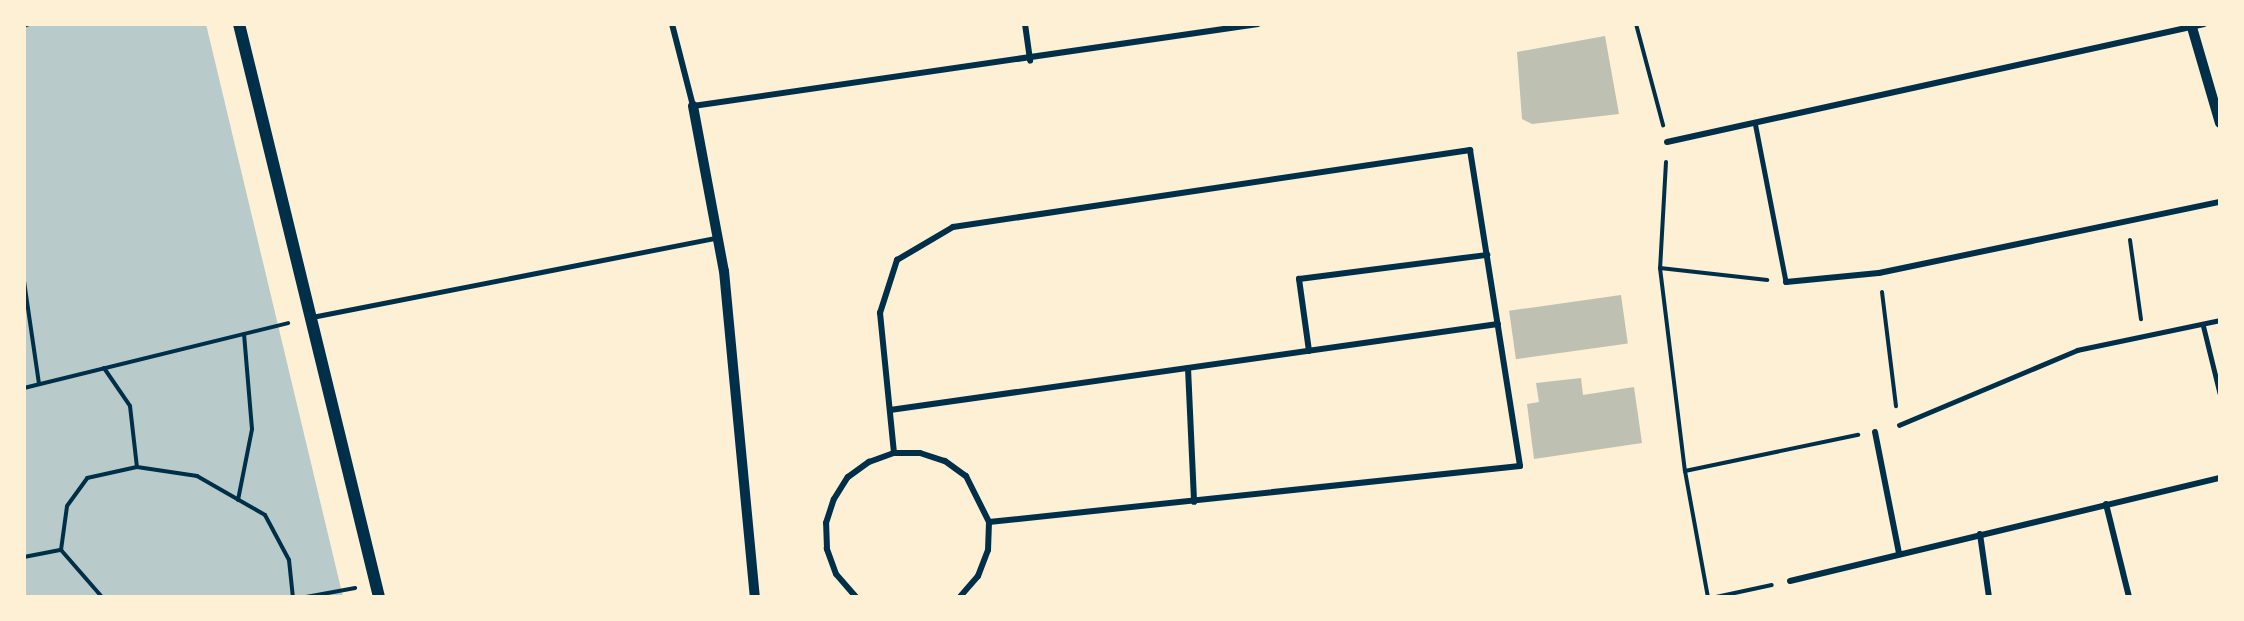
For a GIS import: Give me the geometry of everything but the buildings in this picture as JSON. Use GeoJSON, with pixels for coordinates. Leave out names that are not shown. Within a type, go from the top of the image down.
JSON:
{"type":"FeatureCollection","features":[{"type":"Feature","properties":{"kind":"main road"},"geometry":{"type":"LineString","coordinates":[[239,24],[379,597]]}},
{"type":"Feature","properties":{"kind":"street"},"geometry":{"type":"LineString","coordinates":[[672,24],[693,106],[718,238],[743,443],[755,597]]}},
{"type":"Feature","properties":{"kind":"street"},"geometry":{"type":"LineString","coordinates":[[1025,24],[1030,60]]}},
{"type":"Feature","properties":{"kind":"street"},"geometry":{"type":"LineString","coordinates":[[1207,24],[1208,32]]}},
{"type":"Feature","properties":{"kind":"street"},"geometry":{"type":"LineString","coordinates":[[693,106],[1030,60],[1258,24]]}},
{"type":"Feature","properties":{"kind":"street"},"geometry":{"type":"LineString","coordinates":[[1668,142],[2191,25],[2204,24]]}},
{"type":"Feature","properties":{"kind":"street"},"geometry":{"type":"LineString","coordinates":[[2191,25],[2220,123]]}},
{"type":"Feature","properties":{"kind":"street"},"geometry":{"type":"LineString","coordinates":[[894,453],[880,313],[897,260],[953,227],[1470,150],[1520,466],[989,522]]}},
{"type":"Feature","properties":{"kind":"street"},"geometry":{"type":"LineString","coordinates":[[1786,282],[1879,273],[2220,202]]}},
{"type":"Feature","properties":{"kind":"street"},"geometry":{"type":"LineString","coordinates":[[1309,351],[1299,279],[1487,255]]}},
{"type":"Feature","properties":{"kind":"street"},"geometry":{"type":"LineString","coordinates":[[890,410],[1498,324]]}},
{"type":"Feature","properties":{"kind":"street"},"geometry":{"type":"LineString","coordinates":[[1188,368],[1194,501]]}},
{"type":"Feature","properties":{"kind":"street"},"geometry":{"type":"LineString","coordinates":[[1875,432],[1899,553]]}},
{"type":"Feature","properties":{"kind":"street"},"geometry":{"type":"LineString","coordinates":[[855,597],[836,574],[826,523],[848,477],[894,453],[945,461],[971,483],[989,522],[988,550],[978,576],[960,597]]}},
{"type":"Feature","properties":{"kind":"street"},"geometry":{"type":"LineString","coordinates":[[1790,581],[1899,553],[2220,478]]}},
{"type":"Feature","properties":{"kind":"street"},"geometry":{"type":"LineString","coordinates":[[2106,504],[2129,597]]}},
{"type":"Feature","properties":{"kind":"street"},"geometry":{"type":"LineString","coordinates":[[1980,534],[1989,597]]}},
{"type":"Feature","properties":{"kind":"lane"},"geometry":{"type":"LineString","coordinates":[[1755,122],[1786,282]]}},
{"type":"Feature","properties":{"kind":"lane"},"geometry":{"type":"LineString","coordinates":[[312,317],[718,238]]}},
{"type":"Feature","properties":{"kind":"lane"},"geometry":{"type":"LineString","coordinates":[[1899,425],[2078,350],[2144,338],[2220,320]]}},
{"type":"Feature","properties":{"kind":"lane"},"geometry":{"type":"LineString","coordinates":[[2203,324],[2220,393]]}},
{"type":"Feature","properties":{"kind":"path"},"geometry":{"type":"LineString","coordinates":[[24,26],[29,24]]}},
{"type":"Feature","properties":{"kind":"path"},"geometry":{"type":"LineString","coordinates":[[1636,24],[1668,142],[1660,268],[1685,471],[1708,597]]}},
{"type":"Feature","properties":{"kind":"path"},"geometry":{"type":"LineString","coordinates":[[2128,221],[2144,338]]}},
{"type":"Feature","properties":{"kind":"path"},"geometry":{"type":"LineString","coordinates":[[1660,268],[1786,282]]}},
{"type":"Feature","properties":{"kind":"path"},"geometry":{"type":"LineString","coordinates":[[1879,273],[1899,425]]}},
{"type":"Feature","properties":{"kind":"path"},"geometry":{"type":"LineString","coordinates":[[24,281],[39,384]]}},
{"type":"Feature","properties":{"kind":"path"},"geometry":{"type":"LineString","coordinates":[[24,388],[312,317]]}},
{"type":"Feature","properties":{"kind":"path"},"geometry":{"type":"LineString","coordinates":[[238,500],[252,429],[244,334]]}},
{"type":"Feature","properties":{"kind":"path"},"geometry":{"type":"LineString","coordinates":[[104,368],[130,406],[137,467]]}},
{"type":"Feature","properties":{"kind":"path"},"geometry":{"type":"LineString","coordinates":[[1685,471],[1875,432]]}},
{"type":"Feature","properties":{"kind":"path"},"geometry":{"type":"LineString","coordinates":[[102,597],[61,550],[67,506],[87,478],[137,467],[196,476],[265,515],[289,561],[293,597]]}},
{"type":"Feature","properties":{"kind":"path"},"geometry":{"type":"LineString","coordinates":[[24,557],[61,550]]}},
{"type":"Feature","properties":{"kind":"path"},"geometry":{"type":"LineString","coordinates":[[1716,597],[1790,581]]}},
{"type":"Feature","properties":{"kind":"path"},"geometry":{"type":"LineString","coordinates":[[306,597],[376,584]]}},
{"type":"Feature","properties":{"kind":"shaded area"},"geometry":{"type":"Polygon","coordinates":[[[24,24],[206,24],[343,597],[24,597],[24,24]]]}}]}
